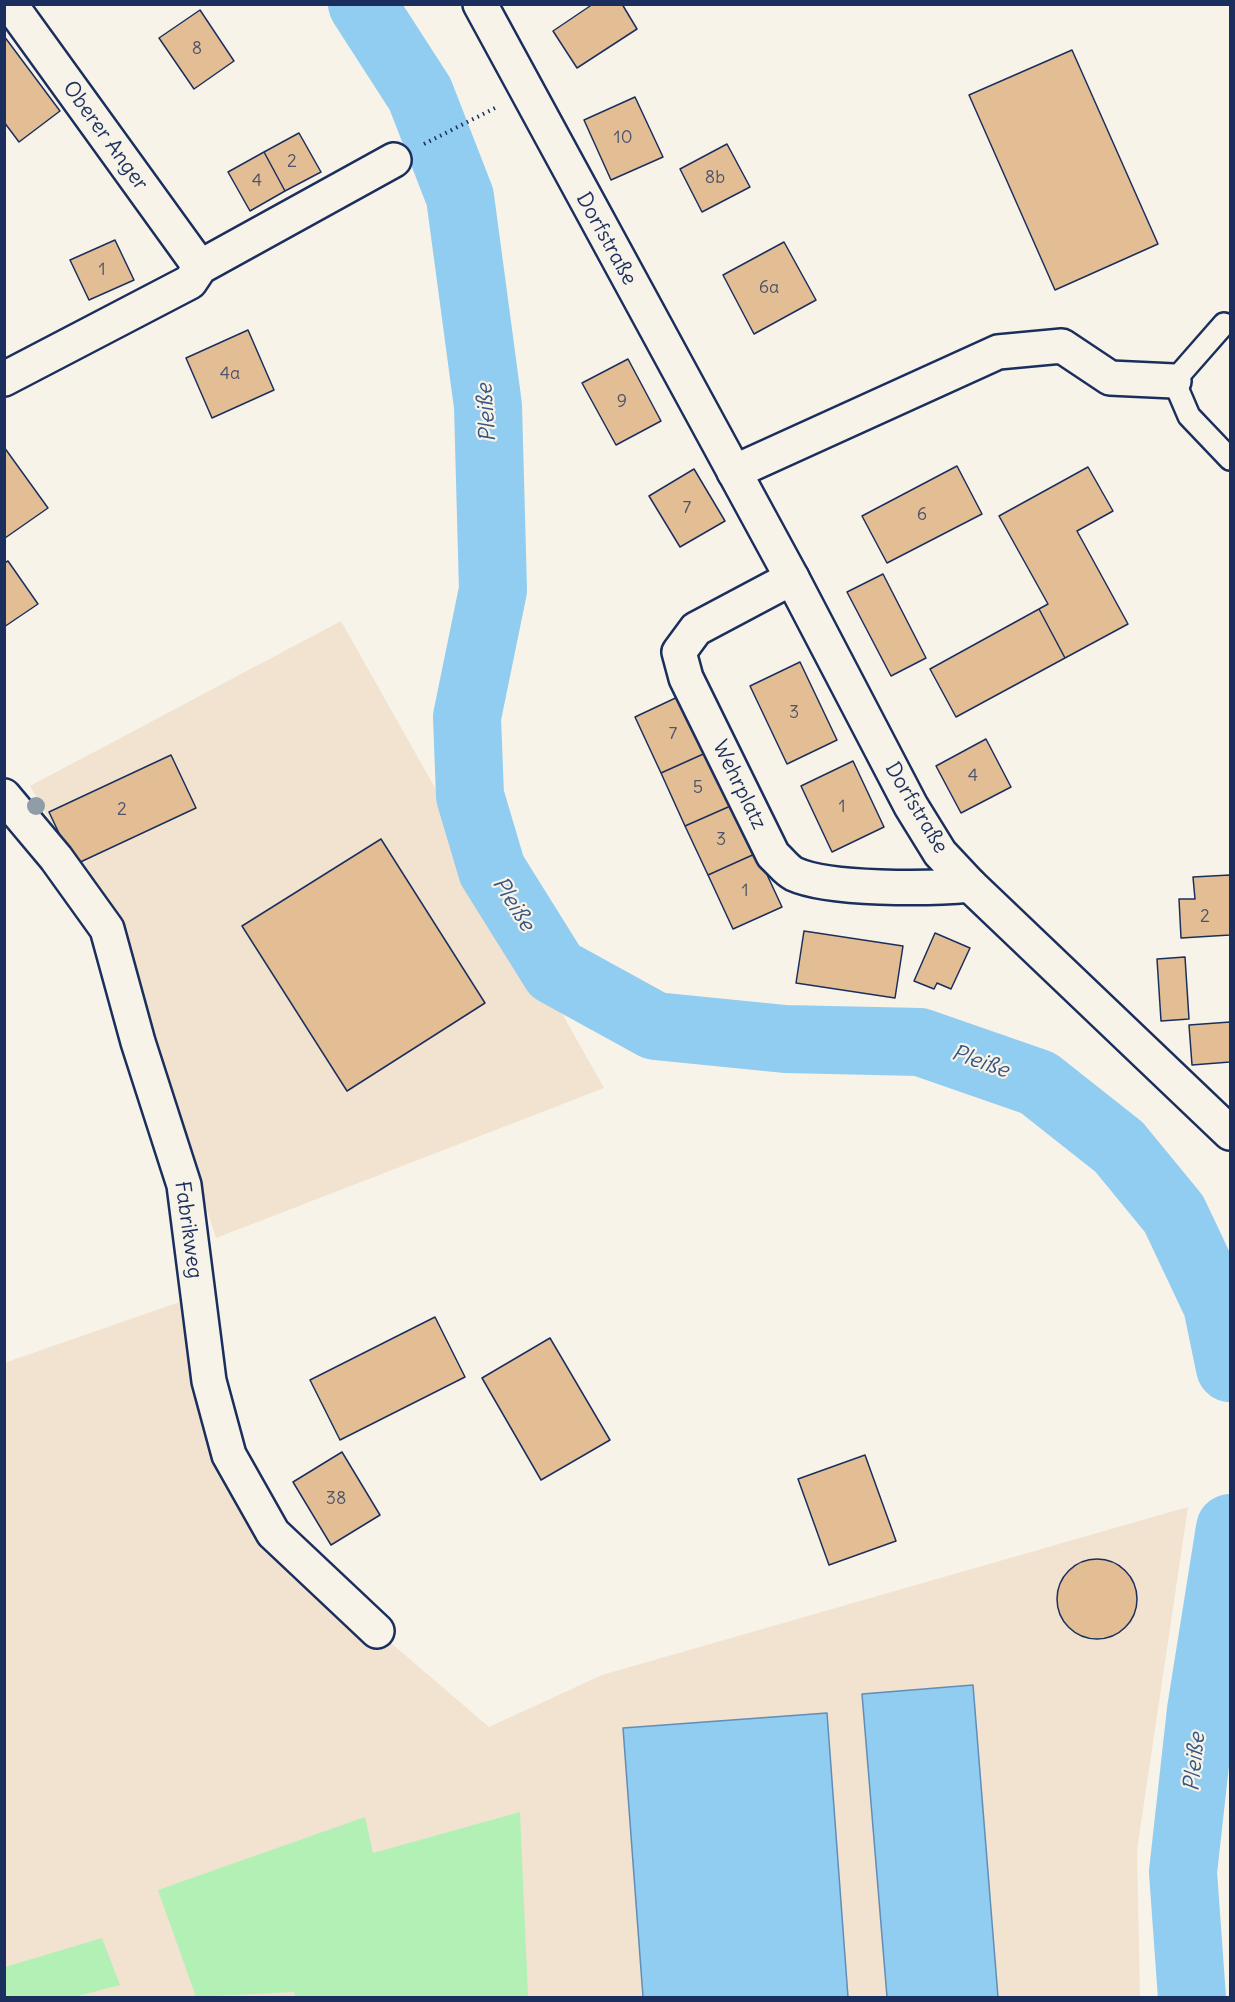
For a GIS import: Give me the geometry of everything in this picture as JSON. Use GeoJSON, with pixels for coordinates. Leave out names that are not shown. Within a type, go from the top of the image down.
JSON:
{"type":"FeatureCollection","features":[{"type":"Feature","properties":{"kind":"street","name":"Oberer Anger"},"geometry":{"type":"LineString","coordinates":[[10,4],[200,267]]}},
{"type":"Feature","properties":{"kind":"street","name":"Dorfstraße"},"geometry":{"type":"LineString","coordinates":[[480,4],[792,578],[911,806],[940,853],[970,885],[1230,1133]]}},
{"type":"Feature","properties":{"kind":"street"},"geometry":{"type":"LineString","coordinates":[[4,379],[190,282],[200,267],[394,160]]}},
{"type":"Feature","properties":{"kind":"street"},"geometry":{"type":"LineString","coordinates":[[734,472],[998,352],[1062,346],[1110,378],[1174,381]]}},
{"type":"Feature","properties":{"kind":"street","name":"Wehrplatz"},"geometry":{"type":"LineString","coordinates":[[792,578],[696,629],[679,652],[686,678],[773,855],[792,873],[813,880],[929,889],[970,885]]}},
{"type":"Feature","properties":{"kind":"street","name":"Fabrikweg"},"geometry":{"type":"LineString","coordinates":[[9,807],[107,929],[138,1042],[184,1185],[209,1381],[229,1455],[273,1533],[377,1631]]}},
{"type":"Feature","properties":{"kind":"lane"},"geometry":{"type":"LineString","coordinates":[[1224,324],[1174,381],[1189,417],[1230,459]]}},
{"type":"Feature","properties":{"kind":"path"},"geometry":{"type":"LineString","coordinates":[[394,160],[478,116]]}},
{"type":"Feature","properties":{"kind":"shaded area"},"geometry":{"type":"Polygon","coordinates":[[[341,621],[604,1088],[216,1238],[121,942],[30,786],[341,621]]]}},
{"type":"Feature","properties":{"kind":"shaded area"},"geometry":{"type":"Polygon","coordinates":[[[197,1296],[229,1455],[377,1631],[489,1727],[602,1675],[1188,1507],[1137,1850],[1140,1997],[5,1997],[4,1363],[197,1296]]]}},
{"type":"Feature","properties":{"kind":"green space"},"geometry":{"type":"Polygon","coordinates":[[[520,1812],[528,1997],[296,1998],[294,1992],[196,1997],[158,1890],[365,1817],[373,1853],[520,1812]]]}},
{"type":"Feature","properties":{"kind":"green space"},"geometry":{"type":"Polygon","coordinates":[[[102,1938],[120,1985],[74,1997],[5,1997],[5,1967],[102,1938]]]}},
{"type":"Feature","properties":{"kind":"water"},"geometry":{"type":"Polygon","coordinates":[[[973,1685],[998,1997],[887,1997],[862,1694],[973,1685]]]}},
{"type":"Feature","properties":{"kind":"water"},"geometry":{"type":"Polygon","coordinates":[[[827,1713],[848,1997],[643,1997],[623,1728],[827,1713]]]}},
{"type":"Feature","properties":{"kind":"building"},"geometry":{"type":"Polygon","coordinates":[[[593,4],[622,4],[637,29],[577,68],[553,31],[593,4]]]}},
{"type":"Feature","properties":{"kind":"building"},"geometry":{"type":"Polygon","coordinates":[[[200,10],[234,61],[194,89],[159,38],[200,10]]]}},
{"type":"Feature","properties":{"kind":"building"},"geometry":{"type":"Polygon","coordinates":[[[4,36],[60,111],[19,142],[4,122],[4,36]]]}},
{"type":"Feature","properties":{"kind":"building"},"geometry":{"type":"Polygon","coordinates":[[[1072,50],[1158,244],[1055,290],[969,95],[1072,50]]]}},
{"type":"Feature","properties":{"kind":"building"},"geometry":{"type":"Polygon","coordinates":[[[635,97],[663,157],[611,180],[584,120],[635,97]]]}},
{"type":"Feature","properties":{"kind":"building"},"geometry":{"type":"Polygon","coordinates":[[[299,133],[321,172],[285,191],[264,152],[299,133]]]}},
{"type":"Feature","properties":{"kind":"building"},"geometry":{"type":"Polygon","coordinates":[[[727,144],[750,187],[702,212],[680,169],[727,144]]]}},
{"type":"Feature","properties":{"kind":"building"},"geometry":{"type":"Polygon","coordinates":[[[264,152],[285,191],[250,211],[228,172],[264,152]]]}},
{"type":"Feature","properties":{"kind":"building"},"geometry":{"type":"Polygon","coordinates":[[[115,240],[134,280],[89,300],[70,260],[115,240]]]}},
{"type":"Feature","properties":{"kind":"building"},"geometry":{"type":"Polygon","coordinates":[[[784,242],[816,300],[754,334],[723,275],[784,242]]]}},
{"type":"Feature","properties":{"kind":"building"},"geometry":{"type":"Polygon","coordinates":[[[248,330],[274,390],[212,418],[186,358],[248,330]]]}},
{"type":"Feature","properties":{"kind":"building"},"geometry":{"type":"Polygon","coordinates":[[[628,359],[661,421],[616,445],[582,383],[628,359]]]}},
{"type":"Feature","properties":{"kind":"building"},"geometry":{"type":"Polygon","coordinates":[[[4,447],[48,508],[5,538],[4,537],[4,447]]]}},
{"type":"Feature","properties":{"kind":"building"},"geometry":{"type":"Polygon","coordinates":[[[957,466],[982,514],[887,563],[862,516],[957,466]]]}},
{"type":"Feature","properties":{"kind":"building"},"geometry":{"type":"Polygon","coordinates":[[[1088,467],[1113,511],[1077,531],[1128,624],[1065,658],[1039,609],[1048,604],[999,516],[1088,467]]]}},
{"type":"Feature","properties":{"kind":"building"},"geometry":{"type":"Polygon","coordinates":[[[694,469],[725,521],[680,547],[649,496],[694,469]]]}},
{"type":"Feature","properties":{"kind":"building"},"geometry":{"type":"Polygon","coordinates":[[[8,561],[38,604],[4,627],[4,563],[8,561]]]}},
{"type":"Feature","properties":{"kind":"building"},"geometry":{"type":"Polygon","coordinates":[[[883,574],[926,658],[891,676],[847,592],[883,574]]]}},
{"type":"Feature","properties":{"kind":"building"},"geometry":{"type":"Polygon","coordinates":[[[1039,609],[1065,658],[956,717],[930,669],[1039,609]]]}},
{"type":"Feature","properties":{"kind":"building"},"geometry":{"type":"Polygon","coordinates":[[[800,662],[837,740],[787,764],[750,686],[800,662]]]}},
{"type":"Feature","properties":{"kind":"building"},"geometry":{"type":"Polygon","coordinates":[[[684,694],[710,751],[661,773],[635,717],[684,694]]]}},
{"type":"Feature","properties":{"kind":"building"},"geometry":{"type":"Polygon","coordinates":[[[986,739],[1011,787],[961,813],[936,766],[986,739]]]}},
{"type":"Feature","properties":{"kind":"building"},"geometry":{"type":"Polygon","coordinates":[[[710,751],[735,804],[685,826],[661,773],[710,751]]]}},
{"type":"Feature","properties":{"kind":"building"},"geometry":{"type":"Polygon","coordinates":[[[171,755],[196,808],[74,865],[49,812],[171,755]]]}},
{"type":"Feature","properties":{"kind":"building"},"geometry":{"type":"Polygon","coordinates":[[[853,761],[884,827],[832,852],[801,786],[853,761]]]}},
{"type":"Feature","properties":{"kind":"building"},"geometry":{"type":"Polygon","coordinates":[[[735,804],[757,853],[708,875],[685,826],[735,804]]]}},
{"type":"Feature","properties":{"kind":"building"},"geometry":{"type":"Polygon","coordinates":[[[381,839],[485,1003],[347,1091],[242,926],[381,839]]]}},
{"type":"Feature","properties":{"kind":"building"},"geometry":{"type":"Polygon","coordinates":[[[757,853],[782,907],[733,929],[708,875],[757,853]]]}},
{"type":"Feature","properties":{"kind":"building"},"geometry":{"type":"Polygon","coordinates":[[[1230,875],[1230,935],[1181,938],[1179,899],[1195,899],[1193,877],[1230,875]]]}},
{"type":"Feature","properties":{"kind":"building"},"geometry":{"type":"Polygon","coordinates":[[[804,931],[903,946],[895,998],[796,983],[804,931]]]}},
{"type":"Feature","properties":{"kind":"building"},"geometry":{"type":"Polygon","coordinates":[[[935,933],[970,948],[951,989],[937,983],[934,989],[914,981],[935,933]]]}},
{"type":"Feature","properties":{"kind":"building"},"geometry":{"type":"Polygon","coordinates":[[[1185,957],[1189,1019],[1161,1021],[1157,959],[1185,957]]]}},
{"type":"Feature","properties":{"kind":"building"},"geometry":{"type":"Polygon","coordinates":[[[1230,1022],[1230,1062],[1192,1065],[1189,1025],[1230,1022]]]}},
{"type":"Feature","properties":{"kind":"building"},"geometry":{"type":"Polygon","coordinates":[[[435,1317],[465,1377],[340,1440],[310,1380],[435,1317]]]}},
{"type":"Feature","properties":{"kind":"building"},"geometry":{"type":"Polygon","coordinates":[[[550,1338],[610,1440],[541,1480],[482,1378],[550,1338]]]}},
{"type":"Feature","properties":{"kind":"building"},"geometry":{"type":"Polygon","coordinates":[[[342,1452],[380,1515],[331,1545],[293,1482],[342,1452]]]}},
{"type":"Feature","properties":{"kind":"building"},"geometry":{"type":"Polygon","coordinates":[[[865,1455],[896,1541],[829,1565],[798,1479],[865,1455]]]}},
{"type":"Feature","properties":{"kind":"building"},"geometry":{"type":"Polygon","coordinates":[[[1097,1559],[1112,1562],[1125,1571],[1134,1584],[1137,1599],[1134,1614],[1125,1627],[1112,1636],[1097,1639],[1082,1636],[1069,1627],[1060,1614],[1057,1599],[1060,1584],[1069,1571],[1082,1562],[1097,1559]]]}},
{"type":"Feature","properties":{"kind":"waterway","name":"Pleiße"},"geometry":{"type":"LineString","coordinates":[[362,4],[420,94],[460,197],[488,406],[493,590],[467,717],[470,796],[492,870],[555,971],[655,1026],[785,1039],[920,1042],[1038,1083],[1119,1147],[1174,1214],[1217,1305],[1230,1368]]}},
{"type":"Feature","properties":{"kind":"waterway","name":"Pleiße"},"geometry":{"type":"LineString","coordinates":[[1192,1998],[1183,1872],[1201,1710],[1230,1528]]}}]}
